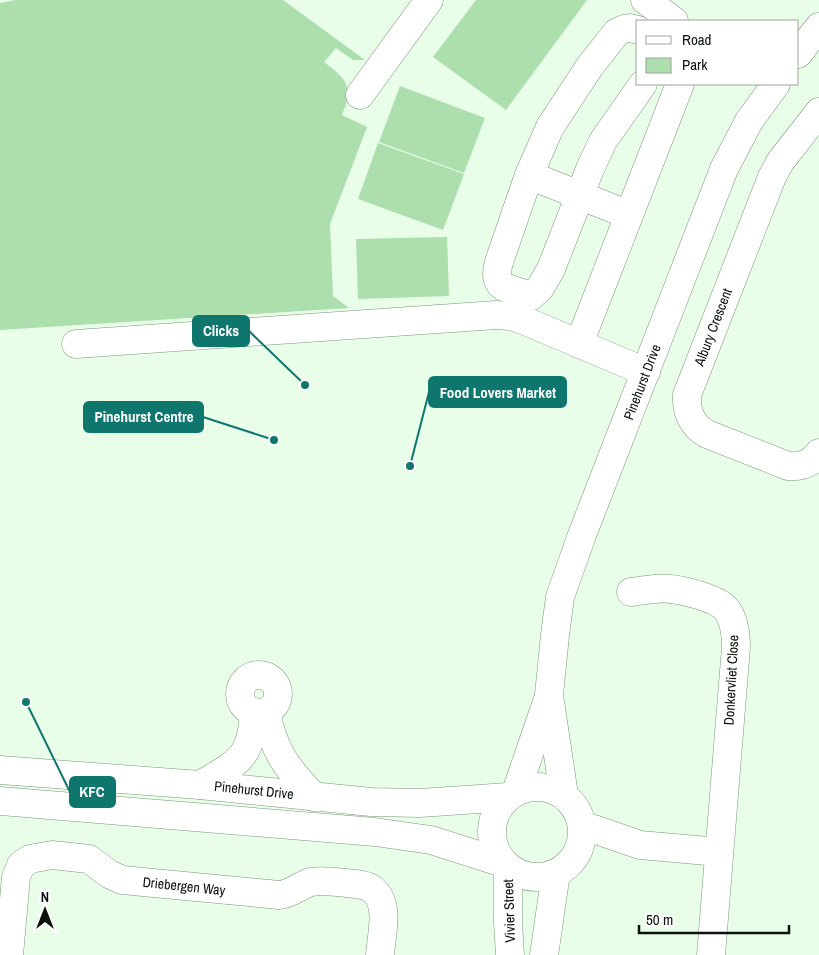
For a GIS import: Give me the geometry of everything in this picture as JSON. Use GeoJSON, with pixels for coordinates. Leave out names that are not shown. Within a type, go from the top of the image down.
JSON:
{"type":"FeatureCollection","features":[{"type":"Feature","properties":{"kind":"street"},"geometry":{"type":"LineString","coordinates":[[360,95],[430,0]]}},
{"type":"Feature","properties":{"kind":"street"},"geometry":{"type":"LineString","coordinates":[[645,0],[673,20]]}},
{"type":"Feature","properties":{"kind":"street"},"geometry":{"type":"LineString","coordinates":[[799,53],[818,26]]}},
{"type":"Feature","properties":{"kind":"street"},"geometry":{"type":"LineString","coordinates":[[636,30],[630,28],[617,32],[595,60],[550,127],[529,175],[496,270],[498,281],[504,287],[531,296],[540,288],[551,270],[590,169],[603,141],[642,85]]}},
{"type":"Feature","properties":{"kind":"street"},"geometry":{"type":"LineString","coordinates":[[579,344],[680,85]]}},
{"type":"Feature","properties":{"kind":"street","name":"Pinehurst Drive"},"geometry":{"type":"LineString","coordinates":[[564,795],[549,695],[560,597],[582,534],[724,169],[749,120],[775,85]]}},
{"type":"Feature","properties":{"kind":"street","name":"Albury Crescent"},"geometry":{"type":"LineString","coordinates":[[819,112],[780,162],[772,177],[691,386],[687,404],[692,420],[700,431],[788,466],[802,466],[819,453]]}},
{"type":"Feature","properties":{"kind":"street"},"geometry":{"type":"LineString","coordinates":[[529,175],[629,215]]}},
{"type":"Feature","properties":{"kind":"street"},"geometry":{"type":"LineString","coordinates":[[76,344],[496,315],[510,316],[523,320],[646,372]]}},
{"type":"Feature","properties":{"kind":"street","name":"Donkervliet Close"},"geometry":{"type":"LineString","coordinates":[[631,592],[669,589],[697,595],[724,606],[728,611],[736,638],[711,955]]}},
{"type":"Feature","properties":{"kind":"street"},"geometry":{"type":"LineString","coordinates":[[260,712],[274,707],[278,701],[278,688],[283,682],[258,674],[235,680],[240,698],[248,709],[260,712],[276,748],[291,772],[314,797]]}},
{"type":"Feature","properties":{"kind":"street","name":"Pinehurst Drive"},"geometry":{"type":"LineString","coordinates":[[0,770],[200,785],[370,802],[420,803],[512,794],[549,695]]}},
{"type":"Feature","properties":{"kind":"street"},"geometry":{"type":"LineString","coordinates":[[200,785],[228,768],[244,754],[250,744],[260,712]]}},
{"type":"Feature","properties":{"kind":"street"},"geometry":{"type":"LineString","coordinates":[[0,801],[375,832],[431,840],[506,865],[519,874],[531,877],[544,877],[556,873],[567,866],[576,856],[581,843],[582,825],[576,808],[564,795],[553,789],[528,787],[512,794],[498,808],[492,821],[491,836],[495,850],[506,865]]}},
{"type":"Feature","properties":{"kind":"street"},"geometry":{"type":"LineString","coordinates":[[582,825],[640,845],[719,852]]}},
{"type":"Feature","properties":{"kind":"street"},"geometry":{"type":"LineString","coordinates":[[576,856],[640,845]]}},
{"type":"Feature","properties":{"kind":"street","name":"Driebergen Way"},"geometry":{"type":"LineString","coordinates":[[9,955],[16,877],[22,865],[30,859],[52,855],[89,859],[109,874],[122,880],[180,886],[280,895],[291,893],[311,882],[366,886],[378,895],[382,903],[383,917],[380,955]]}},
{"type":"Feature","properties":{"kind":"street","name":"Vivier Street"},"geometry":{"type":"LineString","coordinates":[[506,865],[510,955]]}},
{"type":"Feature","properties":{"kind":"street"},"geometry":{"type":"LineString","coordinates":[[544,955],[556,873]]}},
{"type":"Feature","properties":{"kind":"green space"},"geometry":{"type":"Polygon","coordinates":[[[15,0],[283,0],[365,60],[353,60],[336,48],[324,62],[346,84],[348,90],[346,105],[342,115],[367,127],[330,224],[333,296],[349,308],[0,330],[0,3],[15,0]]]}},
{"type":"Feature","properties":{"kind":"green space"},"geometry":{"type":"Polygon","coordinates":[[[476,0],[587,0],[506,110],[433,57],[476,0]]]}},
{"type":"Feature","properties":{"kind":"green space"},"geometry":{"type":"Polygon","coordinates":[[[400,86],[485,118],[464,173],[379,142],[400,86]]]}},
{"type":"Feature","properties":{"kind":"green space"},"geometry":{"type":"Polygon","coordinates":[[[378,143],[464,174],[443,230],[358,199],[378,143]]]}},
{"type":"Feature","properties":{"kind":"green space"},"geometry":{"type":"Polygon","coordinates":[[[447,237],[449,296],[358,299],[356,239],[447,237]]]}},
{"type":"Feature","properties":{"kind":"place","name":"Clicks"},"geometry":{"type":"Point","coordinates":[305,385]}},
{"type":"Feature","properties":{"kind":"place","name":"Pinehurst Centre"},"geometry":{"type":"Point","coordinates":[274,440]}},
{"type":"Feature","properties":{"kind":"place","name":"Food Lovers Market"},"geometry":{"type":"Point","coordinates":[410,466]}},
{"type":"Feature","properties":{"kind":"place","name":"KFC"},"geometry":{"type":"Point","coordinates":[26,702]}}]}
